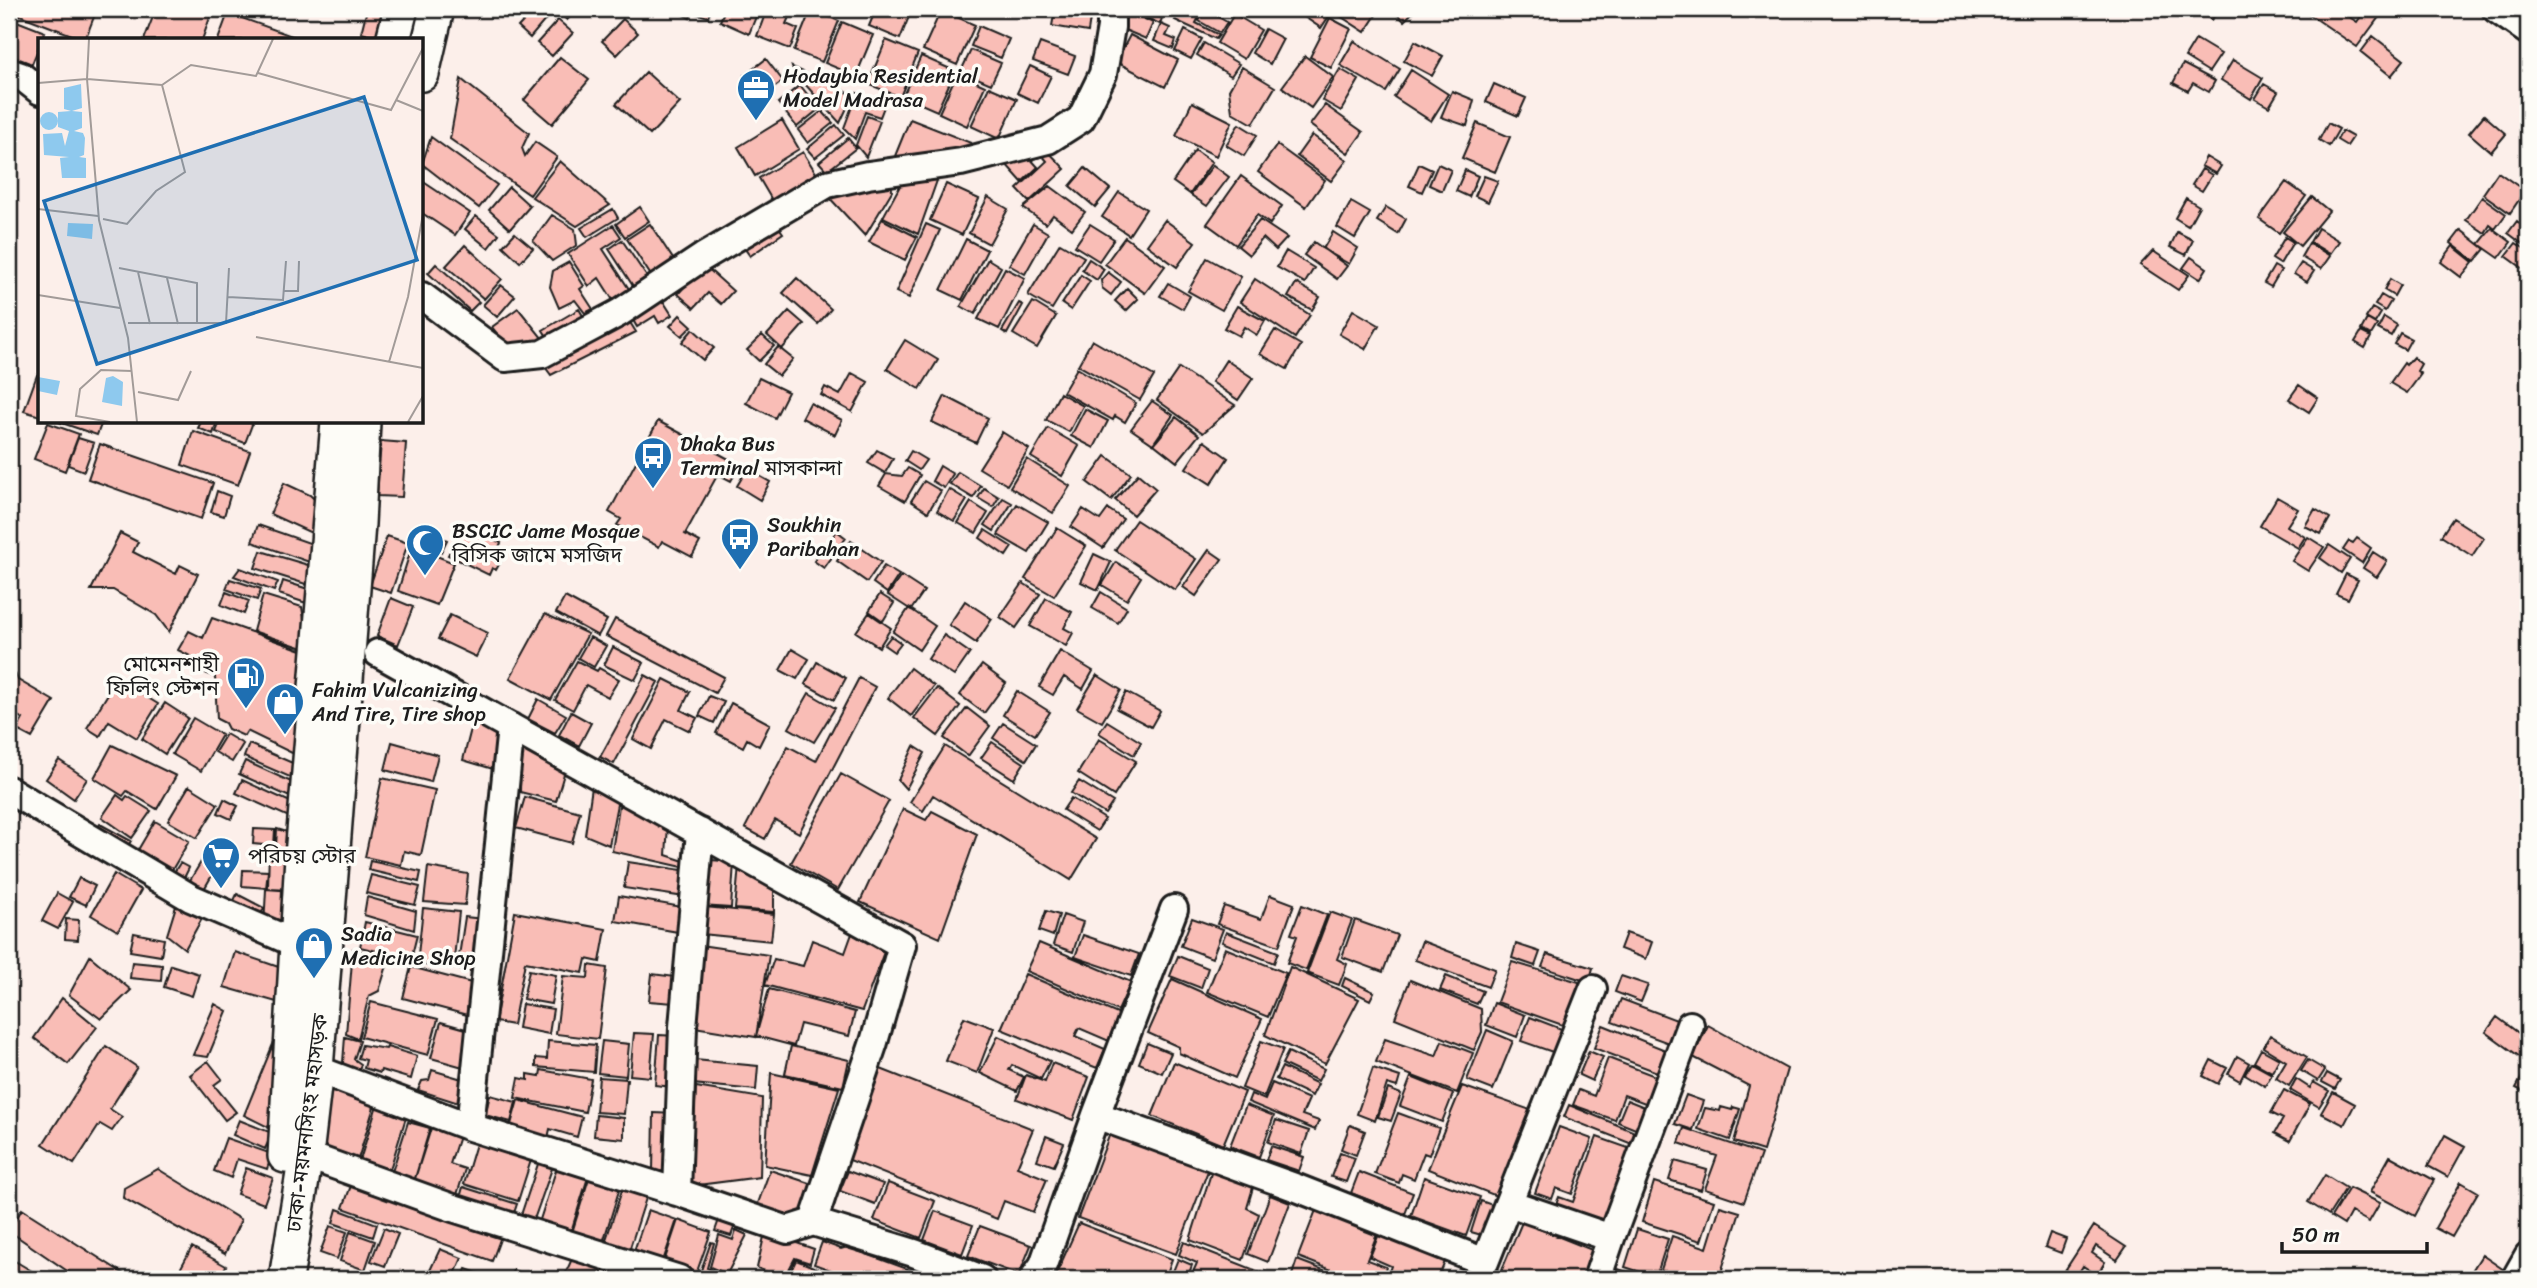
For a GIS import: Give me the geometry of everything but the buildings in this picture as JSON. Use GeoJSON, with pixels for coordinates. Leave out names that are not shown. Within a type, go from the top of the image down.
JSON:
{"type":"FeatureCollection","features":[{"type":"Feature","properties":{"kind":"main road"},"geometry":{"type":"LineString","coordinates":[[394,38],[401,9]]}},
{"type":"Feature","properties":{"kind":"main road"},"geometry":{"type":"LineString","coordinates":[[424,65],[437,9]]}},
{"type":"Feature","properties":{"kind":"main road","name":"ঢাকা-ময়মনসিংহ মহাসড়ক"},"geometry":{"type":"LineString","coordinates":[[267,1279],[284,1175],[297,944],[338,424]]}},
{"type":"Feature","properties":{"kind":"main road","name":"ঢাকা-ময়মনসিংহ মহাসড়ক"},"geometry":{"type":"LineString","coordinates":[[286,1279],[306,1155],[316,1069],[358,524],[363,424]]}},
{"type":"Feature","properties":{"kind":"street"},"geometry":{"type":"LineString","coordinates":[[424,297],[505,358],[542,354],[619,313],[733,239],[827,184],[868,174],[961,162],[1048,140],[1081,119],[1103,74],[1111,27],[1111,9]]}},
{"type":"Feature","properties":{"kind":"street"},"geometry":{"type":"LineString","coordinates":[[2496,9],[2528,31]]}},
{"type":"Feature","properties":{"kind":"street"},"geometry":{"type":"LineString","coordinates":[[9,72],[21,76],[38,89]]}},
{"type":"Feature","properties":{"kind":"street"},"geometry":{"type":"LineString","coordinates":[[378,653],[902,945],[874,1042],[813,1222]]}},
{"type":"Feature","properties":{"kind":"street"},"geometry":{"type":"LineString","coordinates":[[470,1127],[511,727]]}},
{"type":"Feature","properties":{"kind":"street"},"geometry":{"type":"LineString","coordinates":[[9,790],[191,898],[297,944]]}},
{"type":"Feature","properties":{"kind":"street"},"geometry":{"type":"LineString","coordinates":[[677,1192],[683,1027],[700,832]]}},
{"type":"Feature","properties":{"kind":"street"},"geometry":{"type":"LineString","coordinates":[[1033,1279],[1043,1265],[1174,909]]}},
{"type":"Feature","properties":{"kind":"street"},"geometry":{"type":"LineString","coordinates":[[1096,1115],[1297,1188],[1482,1270],[1593,989]]}},
{"type":"Feature","properties":{"kind":"street"},"geometry":{"type":"LineString","coordinates":[[1597,1279],[1690,1025]]}},
{"type":"Feature","properties":{"kind":"street"},"geometry":{"type":"LineString","coordinates":[[316,1069],[470,1127],[788,1230],[813,1222],[914,1253],[982,1279]]}},
{"type":"Feature","properties":{"kind":"street"},"geometry":{"type":"LineString","coordinates":[[306,1155],[453,1208],[679,1279]]}},
{"type":"Feature","properties":{"kind":"street"},"geometry":{"type":"LineString","coordinates":[[1509,1203],[1611,1237]]}},
{"type":"Feature","properties":{"kind":"street"},"geometry":{"type":"LineString","coordinates":[[2515,1279],[2528,1256]]}},
{"type":"Feature","properties":{"kind":"place","name":"Hodaybia Residential Model Madrasa"},"geometry":{"type":"Point","coordinates":[756,122]}},
{"type":"Feature","properties":{"kind":"place","name":"Dhaka Bus Terminal মাসকান্দা"},"geometry":{"type":"Point","coordinates":[653,490]}},
{"type":"Feature","properties":{"kind":"place","name":"Soukhin Paribahan"},"geometry":{"type":"Point","coordinates":[740,571]}},
{"type":"Feature","properties":{"kind":"place","name":"BSCIC Jame Mosque বিসিক জামে মসজিদ"},"geometry":{"type":"Point","coordinates":[425,577]}},
{"type":"Feature","properties":{"kind":"place","name":"মোমেনশাহী ফিলিং স্টেশন"},"geometry":{"type":"Point","coordinates":[246,710]}},
{"type":"Feature","properties":{"kind":"place","name":"Fahim Vulcanizing And Tire, Tire shop"},"geometry":{"type":"Point","coordinates":[285,736]}},
{"type":"Feature","properties":{"kind":"place","name":"পরিচয় স্টোর"},"geometry":{"type":"Point","coordinates":[221,890]}},
{"type":"Feature","properties":{"kind":"place","name":"Sadia Medicine Shop"},"geometry":{"type":"Point","coordinates":[314,980]}}]}
